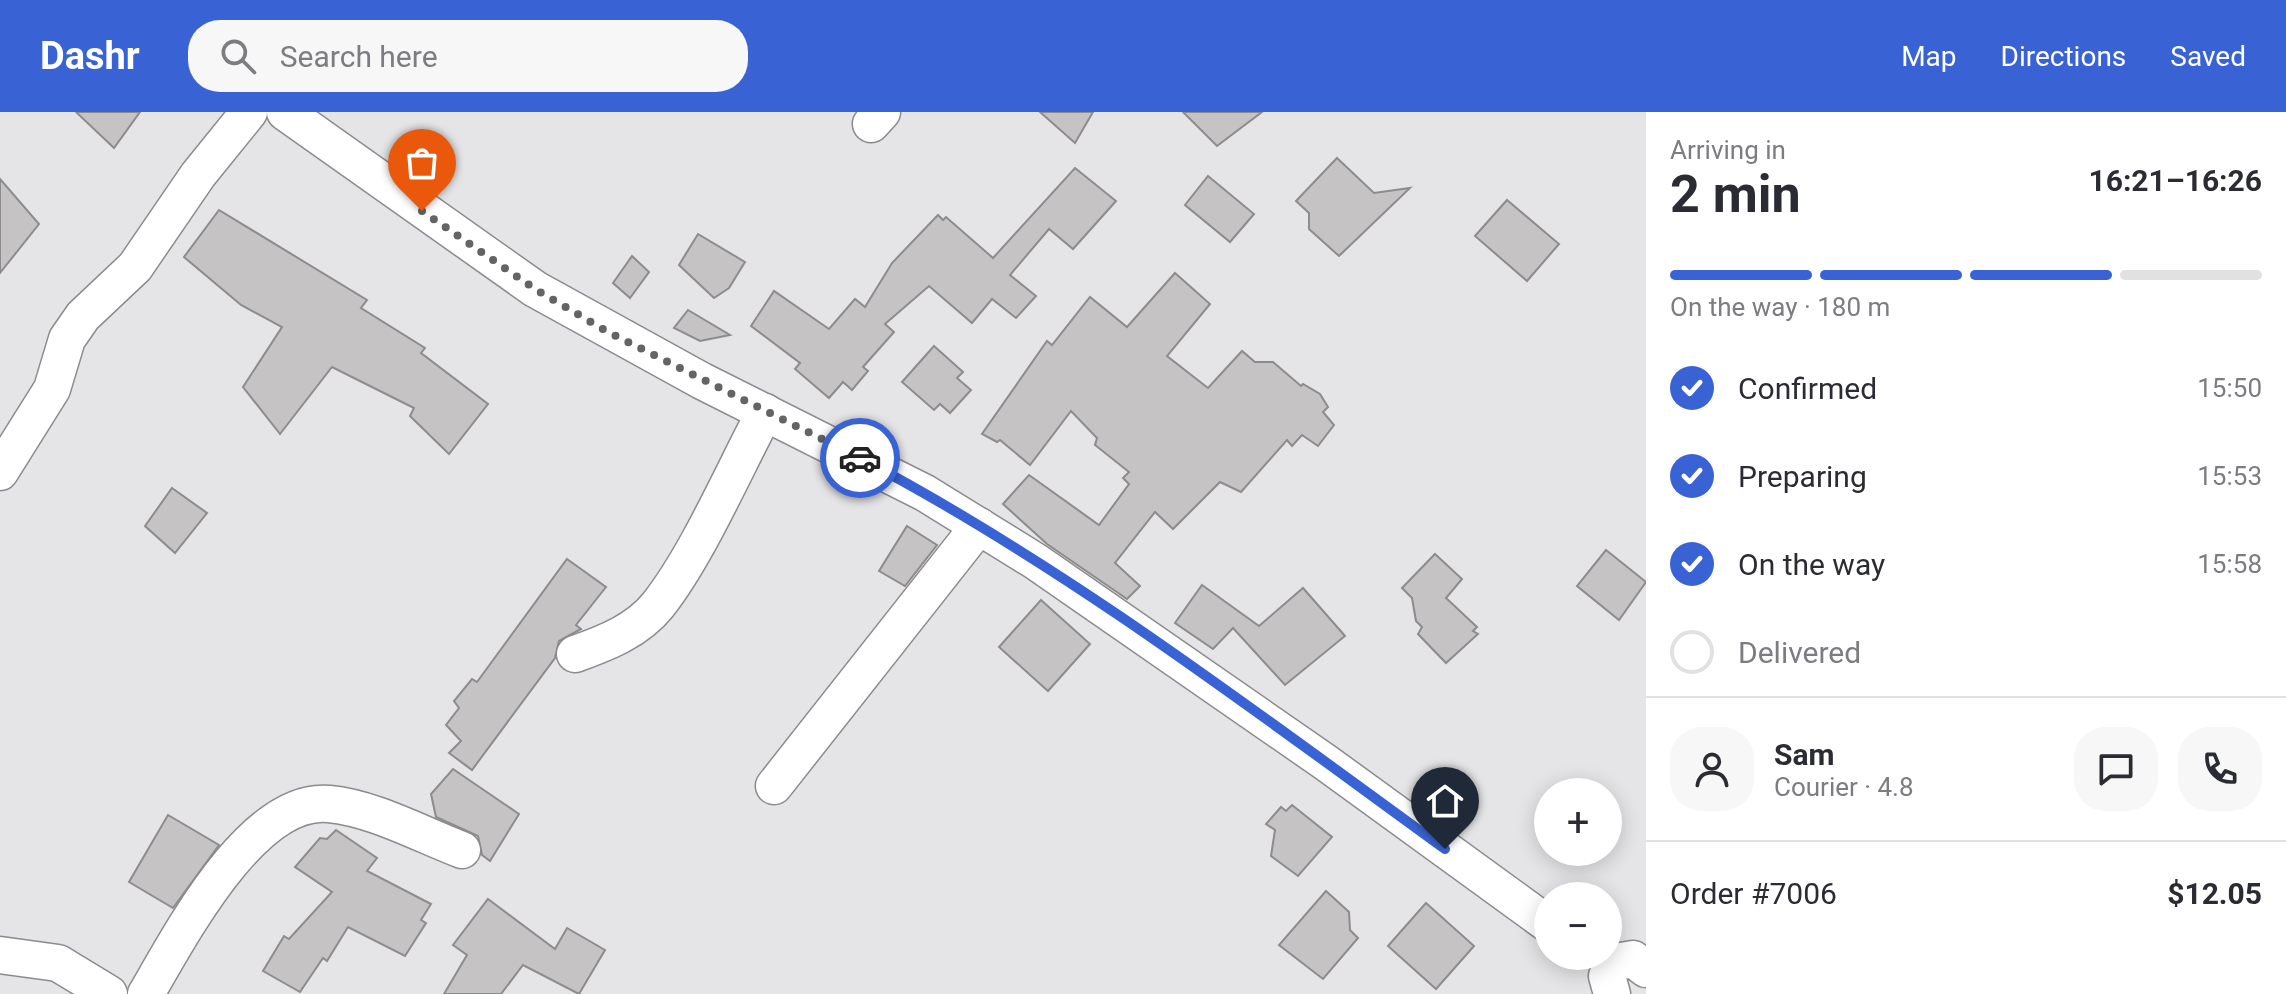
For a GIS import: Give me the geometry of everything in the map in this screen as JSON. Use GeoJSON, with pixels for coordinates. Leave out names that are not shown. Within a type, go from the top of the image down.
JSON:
{"type":"FeatureCollection","features":[{"type":"Feature","properties":{"kind":"street"},"geometry":{"type":"LineString","coordinates":[[0,472],[52,389],[67,339],[83,316],[135,267],[198,175],[249,112]]}},
{"type":"Feature","properties":{"kind":"street"},"geometry":{"type":"LineString","coordinates":[[285,112],[535,289],[621,339],[925,493],[979,526],[1227,694],[1534,914]]}},
{"type":"Feature","properties":{"kind":"street"},"geometry":{"type":"LineString","coordinates":[[575,654],[612,642],[657,606],[681,569],[765,412]]}},
{"type":"Feature","properties":{"kind":"street"},"geometry":{"type":"LineString","coordinates":[[774,786],[979,526]]}},
{"type":"Feature","properties":{"kind":"street"},"geometry":{"type":"LineString","coordinates":[[146,994],[219,876],[243,849],[290,811],[305,805],[329,804],[364,813],[462,850]]}},
{"type":"Feature","properties":{"kind":"street"},"geometry":{"type":"LineString","coordinates":[[0,955],[50,961],[89,988]]}},
{"type":"Feature","properties":{"kind":"building"},"geometry":{"type":"Polygon","coordinates":[[[76,112],[140,112],[114,148],[76,112]]]}},
{"type":"Feature","properties":{"kind":"building"},"geometry":{"type":"Polygon","coordinates":[[[1040,112],[1093,112],[1075,143],[1040,112]]]}},
{"type":"Feature","properties":{"kind":"building"},"geometry":{"type":"Polygon","coordinates":[[[1183,112],[1262,112],[1217,146],[1183,112]]]}},
{"type":"Feature","properties":{"kind":"building"},"geometry":{"type":"Polygon","coordinates":[[[1337,158],[1374,193],[1410,188],[1339,256],[1309,229],[1309,213],[1296,201],[1337,158]]]}},
{"type":"Feature","properties":{"kind":"building"},"geometry":{"type":"Polygon","coordinates":[[[1075,168],[1116,201],[1073,249],[1049,229],[1010,275],[1036,296],[1016,318],[992,299],[972,323],[929,286],[885,324],[894,332],[863,367],[868,371],[852,390],[843,382],[829,398],[795,369],[800,363],[751,326],[774,291],[829,329],[855,299],[865,307],[892,263],[938,215],[943,220],[946,217],[993,258],[1075,168]]]}},
{"type":"Feature","properties":{"kind":"building"},"geometry":{"type":"Polygon","coordinates":[[[1208,176],[1254,214],[1230,242],[1185,205],[1208,176]]]}},
{"type":"Feature","properties":{"kind":"building"},"geometry":{"type":"Polygon","coordinates":[[[0,179],[39,224],[0,273],[0,179]]]}},
{"type":"Feature","properties":{"kind":"building"},"geometry":{"type":"Polygon","coordinates":[[[1507,200],[1559,244],[1527,281],[1475,236],[1507,200]]]}},
{"type":"Feature","properties":{"kind":"building"},"geometry":{"type":"Polygon","coordinates":[[[219,210],[367,300],[361,308],[425,348],[421,353],[488,404],[449,454],[410,416],[414,408],[332,367],[280,434],[243,387],[282,327],[241,305],[184,257],[219,210]]]}},
{"type":"Feature","properties":{"kind":"building"},"geometry":{"type":"Polygon","coordinates":[[[698,234],[745,262],[729,288],[714,298],[679,265],[698,234]]]}},
{"type":"Feature","properties":{"kind":"building"},"geometry":{"type":"Polygon","coordinates":[[[632,256],[649,272],[630,298],[613,283],[632,256]]]}},
{"type":"Feature","properties":{"kind":"building"},"geometry":{"type":"Polygon","coordinates":[[[1175,273],[1210,304],[1167,356],[1208,388],[1242,351],[1255,362],[1273,362],[1301,386],[1303,384],[1320,394],[1328,407],[1323,412],[1334,425],[1318,446],[1302,435],[1292,446],[1287,440],[1241,492],[1220,482],[1173,529],[1155,512],[1115,563],[1140,586],[1127,599],[1047,544],[1003,504],[1029,475],[1099,525],[1129,484],[1123,478],[1129,472],[1095,445],[1097,438],[1071,411],[1030,465],[1000,440],[997,442],[982,434],[1047,341],[1052,345],[1090,297],[1127,327],[1175,273]]]}},
{"type":"Feature","properties":{"kind":"building"},"geometry":{"type":"Polygon","coordinates":[[[688,310],[730,335],[700,341],[674,328],[688,310]]]}},
{"type":"Feature","properties":{"kind":"building"},"geometry":{"type":"Polygon","coordinates":[[[934,346],[963,372],[957,378],[971,390],[950,413],[940,404],[934,410],[902,382],[934,346]]]}},
{"type":"Feature","properties":{"kind":"building"},"geometry":{"type":"Polygon","coordinates":[[[172,488],[207,513],[175,553],[145,526],[172,488]]]}},
{"type":"Feature","properties":{"kind":"building"},"geometry":{"type":"Polygon","coordinates":[[[907,526],[937,545],[905,586],[879,571],[907,526]]]}},
{"type":"Feature","properties":{"kind":"building"},"geometry":{"type":"Polygon","coordinates":[[[1606,550],[1646,582],[1619,620],[1577,586],[1606,550]]]}},
{"type":"Feature","properties":{"kind":"building"},"geometry":{"type":"Polygon","coordinates":[[[1435,554],[1462,579],[1446,598],[1477,627],[1473,631],[1478,634],[1446,663],[1418,634],[1422,627],[1416,621],[1412,598],[1402,588],[1435,554]]]}},
{"type":"Feature","properties":{"kind":"building"},"geometry":{"type":"Polygon","coordinates":[[[567,559],[606,587],[576,625],[581,629],[559,641],[555,658],[472,770],[449,753],[461,741],[446,725],[459,708],[454,701],[472,679],[477,682],[567,559]]]}},
{"type":"Feature","properties":{"kind":"building"},"geometry":{"type":"Polygon","coordinates":[[[1202,585],[1259,626],[1303,588],[1345,636],[1285,685],[1233,628],[1213,649],[1175,623],[1202,585]]]}},
{"type":"Feature","properties":{"kind":"building"},"geometry":{"type":"Polygon","coordinates":[[[1041,600],[1090,644],[1048,691],[999,647],[1041,600]]]}},
{"type":"Feature","properties":{"kind":"building"},"geometry":{"type":"Polygon","coordinates":[[[453,769],[519,814],[490,861],[482,855],[478,836],[436,817],[431,794],[453,769]]]}},
{"type":"Feature","properties":{"kind":"building"},"geometry":{"type":"Polygon","coordinates":[[[1292,805],[1332,837],[1298,876],[1271,856],[1275,830],[1266,824],[1281,807],[1286,811],[1292,805]]]}},
{"type":"Feature","properties":{"kind":"building"},"geometry":{"type":"Polygon","coordinates":[[[168,815],[219,845],[173,908],[129,882],[168,815]]]}},
{"type":"Feature","properties":{"kind":"building"},"geometry":{"type":"Polygon","coordinates":[[[336,830],[377,858],[367,871],[431,904],[421,920],[426,923],[405,956],[348,927],[327,961],[323,958],[300,992],[263,971],[284,936],[289,939],[332,892],[295,867],[320,838],[327,839],[336,830]]]}},
{"type":"Feature","properties":{"kind":"building"},"geometry":{"type":"Polygon","coordinates":[[[1326,891],[1349,912],[1350,930],[1358,938],[1323,979],[1279,945],[1326,891]]]}},
{"type":"Feature","properties":{"kind":"building"},"geometry":{"type":"Polygon","coordinates":[[[488,899],[555,949],[567,928],[605,950],[579,994],[523,965],[501,994],[444,994],[467,955],[453,945],[488,899]]]}},
{"type":"Feature","properties":{"kind":"building"},"geometry":{"type":"Polygon","coordinates":[[[1426,903],[1474,946],[1436,989],[1388,946],[1426,903]]]}},
{"type":"Feature","properties":{"kind":"way so far"},"geometry":{"type":"LineString","coordinates":[[422,211],[535,289],[608,332],[860,458]]}},
{"type":"Feature","properties":{"kind":"route"},"geometry":{"type":"LineString","coordinates":[[860,458],[925,493],[1035,561],[1445,849]]}}]}
